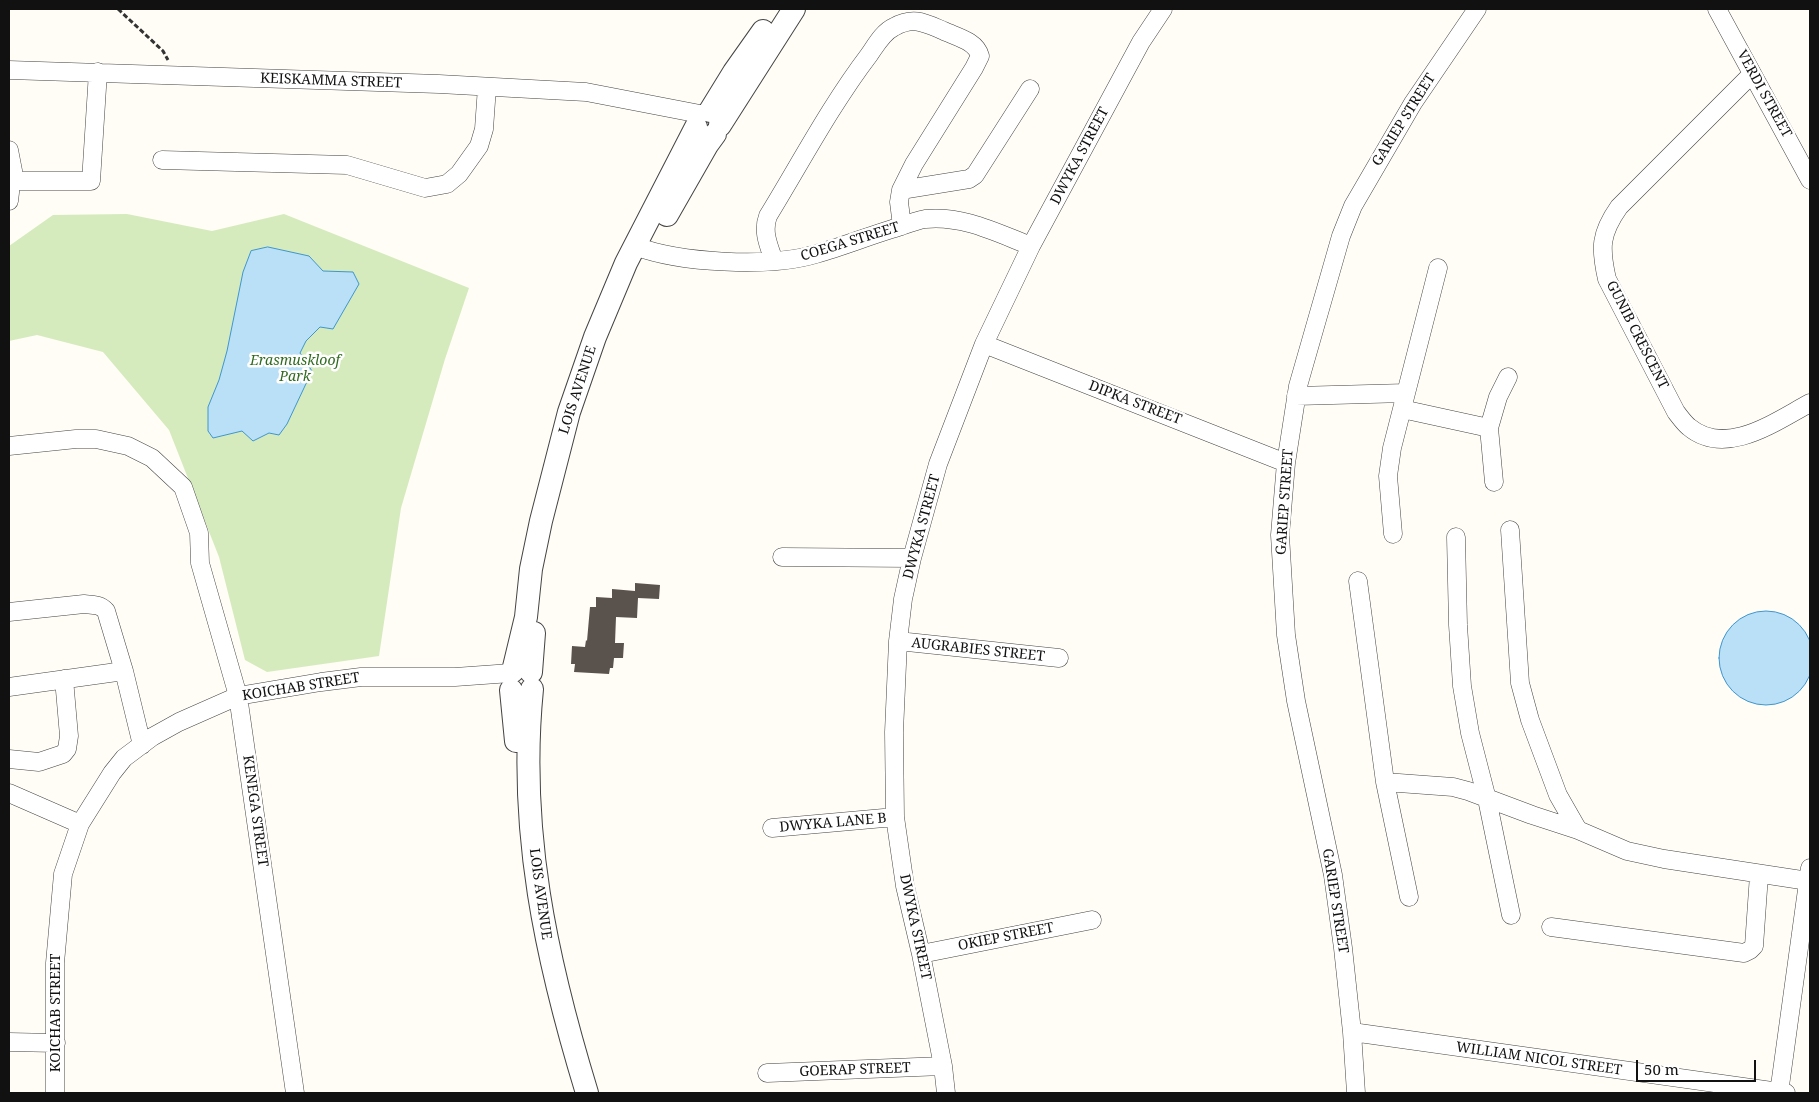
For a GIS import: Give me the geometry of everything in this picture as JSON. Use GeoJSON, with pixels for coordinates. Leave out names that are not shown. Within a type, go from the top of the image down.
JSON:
{"type":"FeatureCollection","features":[{"type":"Feature","properties":{"kind":"street","name":"LOIS AVENUE"},"geometry":{"type":"LineString","coordinates":[[572,1093],[561,1056],[530,923],[520,840],[516,732],[518,680],[537,602],[560,482],[583,404],[641,249],[674,202],[707,145],[706,123],[734,72],[778,9]]}},
{"type":"Feature","properties":{"kind":"street","name":"LOIS AVENUE"},"geometry":{"type":"LineString","coordinates":[[706,123],[794,9]]}},
{"type":"Feature","properties":{"kind":"street","name":"DWYKA STREET"},"geometry":{"type":"LineString","coordinates":[[946,1093],[943,1066],[921,954],[905,886],[895,817],[894,732],[898,641],[903,599],[912,558],[938,464],[984,344],[1031,246],[1140,42],[1163,9]]}},
{"type":"Feature","properties":{"kind":"street","name":"GARIEP STREET"},"geometry":{"type":"LineString","coordinates":[[1356,1093],[1352,1032],[1333,875],[1296,701],[1286,635],[1280,535],[1286,462],[1296,396],[1335,253],[1353,206],[1413,103],[1477,9]]}},
{"type":"Feature","properties":{"kind":"street","name":"VERDI STREET"},"geometry":{"type":"LineString","coordinates":[[1717,9],[1810,180]]}},
{"type":"Feature","properties":{"kind":"street"},"geometry":{"type":"LineString","coordinates":[[774,261],[765,226],[768,216],[854,74],[886,32],[893,27],[918,20],[965,40],[978,50],[980,56],[914,164],[901,190],[899,202],[902,226]]}},
{"type":"Feature","properties":{"kind":"street","name":"KEISKAMMA STREET"},"geometry":{"type":"LineString","coordinates":[[9,69],[586,92],[652,104],[664,112],[706,123]]}},
{"type":"Feature","properties":{"kind":"street"},"geometry":{"type":"LineString","coordinates":[[9,201],[11,184],[15,181],[90,182],[98,72]]}},
{"type":"Feature","properties":{"kind":"street","name":"GUNIB CRESCENT"},"geometry":{"type":"LineString","coordinates":[[1752,74],[1619,207],[1605,233],[1602,248],[1604,265],[1607,279],[1676,412],[1688,426],[1697,432],[1713,438],[1730,439],[1742,437],[1810,403]]}},
{"type":"Feature","properties":{"kind":"street"},"geometry":{"type":"LineString","coordinates":[[162,160],[347,165],[425,188],[448,184],[459,174],[479,146],[484,129],[487,87]]}},
{"type":"Feature","properties":{"kind":"street"},"geometry":{"type":"LineString","coordinates":[[901,190],[969,179],[975,175],[1030,89]]}},
{"type":"Feature","properties":{"kind":"street"},"geometry":{"type":"LineString","coordinates":[[9,150],[15,181]]}},
{"type":"Feature","properties":{"kind":"street","name":"COEGA STREET"},"geometry":{"type":"LineString","coordinates":[[641,249],[698,259],[788,260],[814,255],[924,219],[964,221],[1031,246]]}},
{"type":"Feature","properties":{"kind":"street"},"geometry":{"type":"LineString","coordinates":[[1393,534],[1388,476],[1392,448],[1438,268]]}},
{"type":"Feature","properties":{"kind":"street","name":"DIPKA STREET"},"geometry":{"type":"LineString","coordinates":[[984,344],[1286,462]]}},
{"type":"Feature","properties":{"kind":"street"},"geometry":{"type":"LineString","coordinates":[[1494,482],[1491,464],[1490,428],[1498,397],[1508,376]]}},
{"type":"Feature","properties":{"kind":"street"},"geometry":{"type":"LineString","coordinates":[[1296,396],[1404,401],[1490,428]]}},
{"type":"Feature","properties":{"kind":"street","name":"KENEGA STREET"},"geometry":{"type":"LineString","coordinates":[[9,446],[76,439],[96,439],[128,446],[152,458],[183,487],[199,533],[200,563],[238,696],[295,1093]]}},
{"type":"Feature","properties":{"kind":"street"},"geometry":{"type":"LineString","coordinates":[[1510,530],[1520,683],[1530,720],[1558,795],[1578,830]]}},
{"type":"Feature","properties":{"kind":"street"},"geometry":{"type":"LineString","coordinates":[[1456,536],[1458,625],[1462,686],[1470,733],[1487,799],[1511,915]]}},
{"type":"Feature","properties":{"kind":"street"},"geometry":{"type":"LineString","coordinates":[[782,557],[912,558]]}},
{"type":"Feature","properties":{"kind":"street"},"geometry":{"type":"LineString","coordinates":[[1358,581],[1385,782],[1409,897]]}},
{"type":"Feature","properties":{"kind":"street"},"geometry":{"type":"LineString","coordinates":[[9,612],[84,604],[102,607],[109,617],[142,745]]}},
{"type":"Feature","properties":{"kind":"street","name":"AUGRABIES STREET"},"geometry":{"type":"LineString","coordinates":[[898,641],[1059,658]]}},
{"type":"Feature","properties":{"kind":"street"},"geometry":{"type":"LineString","coordinates":[[9,687],[124,671]]}},
{"type":"Feature","properties":{"kind":"street","name":"KOICHAB STREET"},"geometry":{"type":"LineString","coordinates":[[55,1093],[55,963],[63,874],[80,824],[112,773],[124,758],[179,722],[238,696],[361,677],[455,676],[518,680]]}},
{"type":"Feature","properties":{"kind":"street"},"geometry":{"type":"LineString","coordinates":[[9,760],[39,762],[63,754],[67,749],[69,736],[64,679]]}},
{"type":"Feature","properties":{"kind":"street","name":"LOIS AVENUE"},"geometry":{"type":"LineString","coordinates":[[518,680],[527,748],[537,882],[544,932],[564,1018],[587,1093]]}},
{"type":"Feature","properties":{"kind":"street"},"geometry":{"type":"LineString","coordinates":[[1385,782],[1454,787],[1578,830],[1627,851],[1759,875],[1809,874],[1781,1093]]}},
{"type":"Feature","properties":{"kind":"street"},"geometry":{"type":"LineString","coordinates":[[9,793],[80,824]]}},
{"type":"Feature","properties":{"kind":"street","name":"DWYKA LANE B"},"geometry":{"type":"LineString","coordinates":[[772,828],[895,817]]}},
{"type":"Feature","properties":{"kind":"street"},"geometry":{"type":"LineString","coordinates":[[1551,927],[1744,952],[1754,946],[1759,875]]}},
{"type":"Feature","properties":{"kind":"street","name":"OKIEP STREET"},"geometry":{"type":"LineString","coordinates":[[921,954],[1092,920]]}},
{"type":"Feature","properties":{"kind":"street","name":"WILLIAM NICOL STREET"},"geometry":{"type":"LineString","coordinates":[[1352,1032],[1781,1093]]}},
{"type":"Feature","properties":{"kind":"street"},"geometry":{"type":"LineString","coordinates":[[9,1042],[56,1043]]}},
{"type":"Feature","properties":{"kind":"street","name":"GOERAP STREET"},"geometry":{"type":"LineString","coordinates":[[767,1073],[943,1066]]}},
{"type":"Feature","properties":{"kind":"path"},"geometry":{"type":"LineString","coordinates":[[118,9],[163,51],[176,75]]}},
{"type":"Feature","properties":{"kind":"green space","name":"Erasmuskloof Park"},"geometry":{"type":"Polygon","coordinates":[[[127,214],[212,231],[284,214],[469,288],[445,359],[401,508],[379,656],[267,672],[245,660],[219,557],[169,430],[103,352],[37,335],[9,341],[9,246],[53,215],[127,214]]]}},
{"type":"Feature","properties":{"kind":"water"},"geometry":{"type":"Polygon","coordinates":[[[268,247],[309,256],[323,271],[353,272],[359,284],[333,329],[320,327],[306,341],[300,353],[312,371],[287,424],[279,435],[269,433],[253,441],[242,431],[213,438],[208,431],[208,407],[219,380],[227,351],[243,272],[251,251],[268,247]]]}},
{"type":"Feature","properties":{"kind":"water"},"geometry":{"type":"Polygon","coordinates":[[[1766,611],[1784,614],[1799,625],[1810,640],[1813,658],[1810,676],[1799,691],[1784,702],[1766,705],[1748,702],[1733,691],[1722,676],[1719,658],[1722,640],[1733,625],[1748,614],[1766,611]]]}},
{"type":"Feature","properties":{"kind":"building"},"geometry":{"type":"Polygon","coordinates":[[[635,583],[660,585],[659,599],[638,598],[637,618],[616,617],[615,643],[624,643],[623,658],[614,658],[613,668],[610,668],[609,674],[574,672],[575,664],[571,664],[572,646],[585,647],[590,607],[596,607],[596,597],[612,598],[612,589],[635,591],[635,583]]]}}]}
